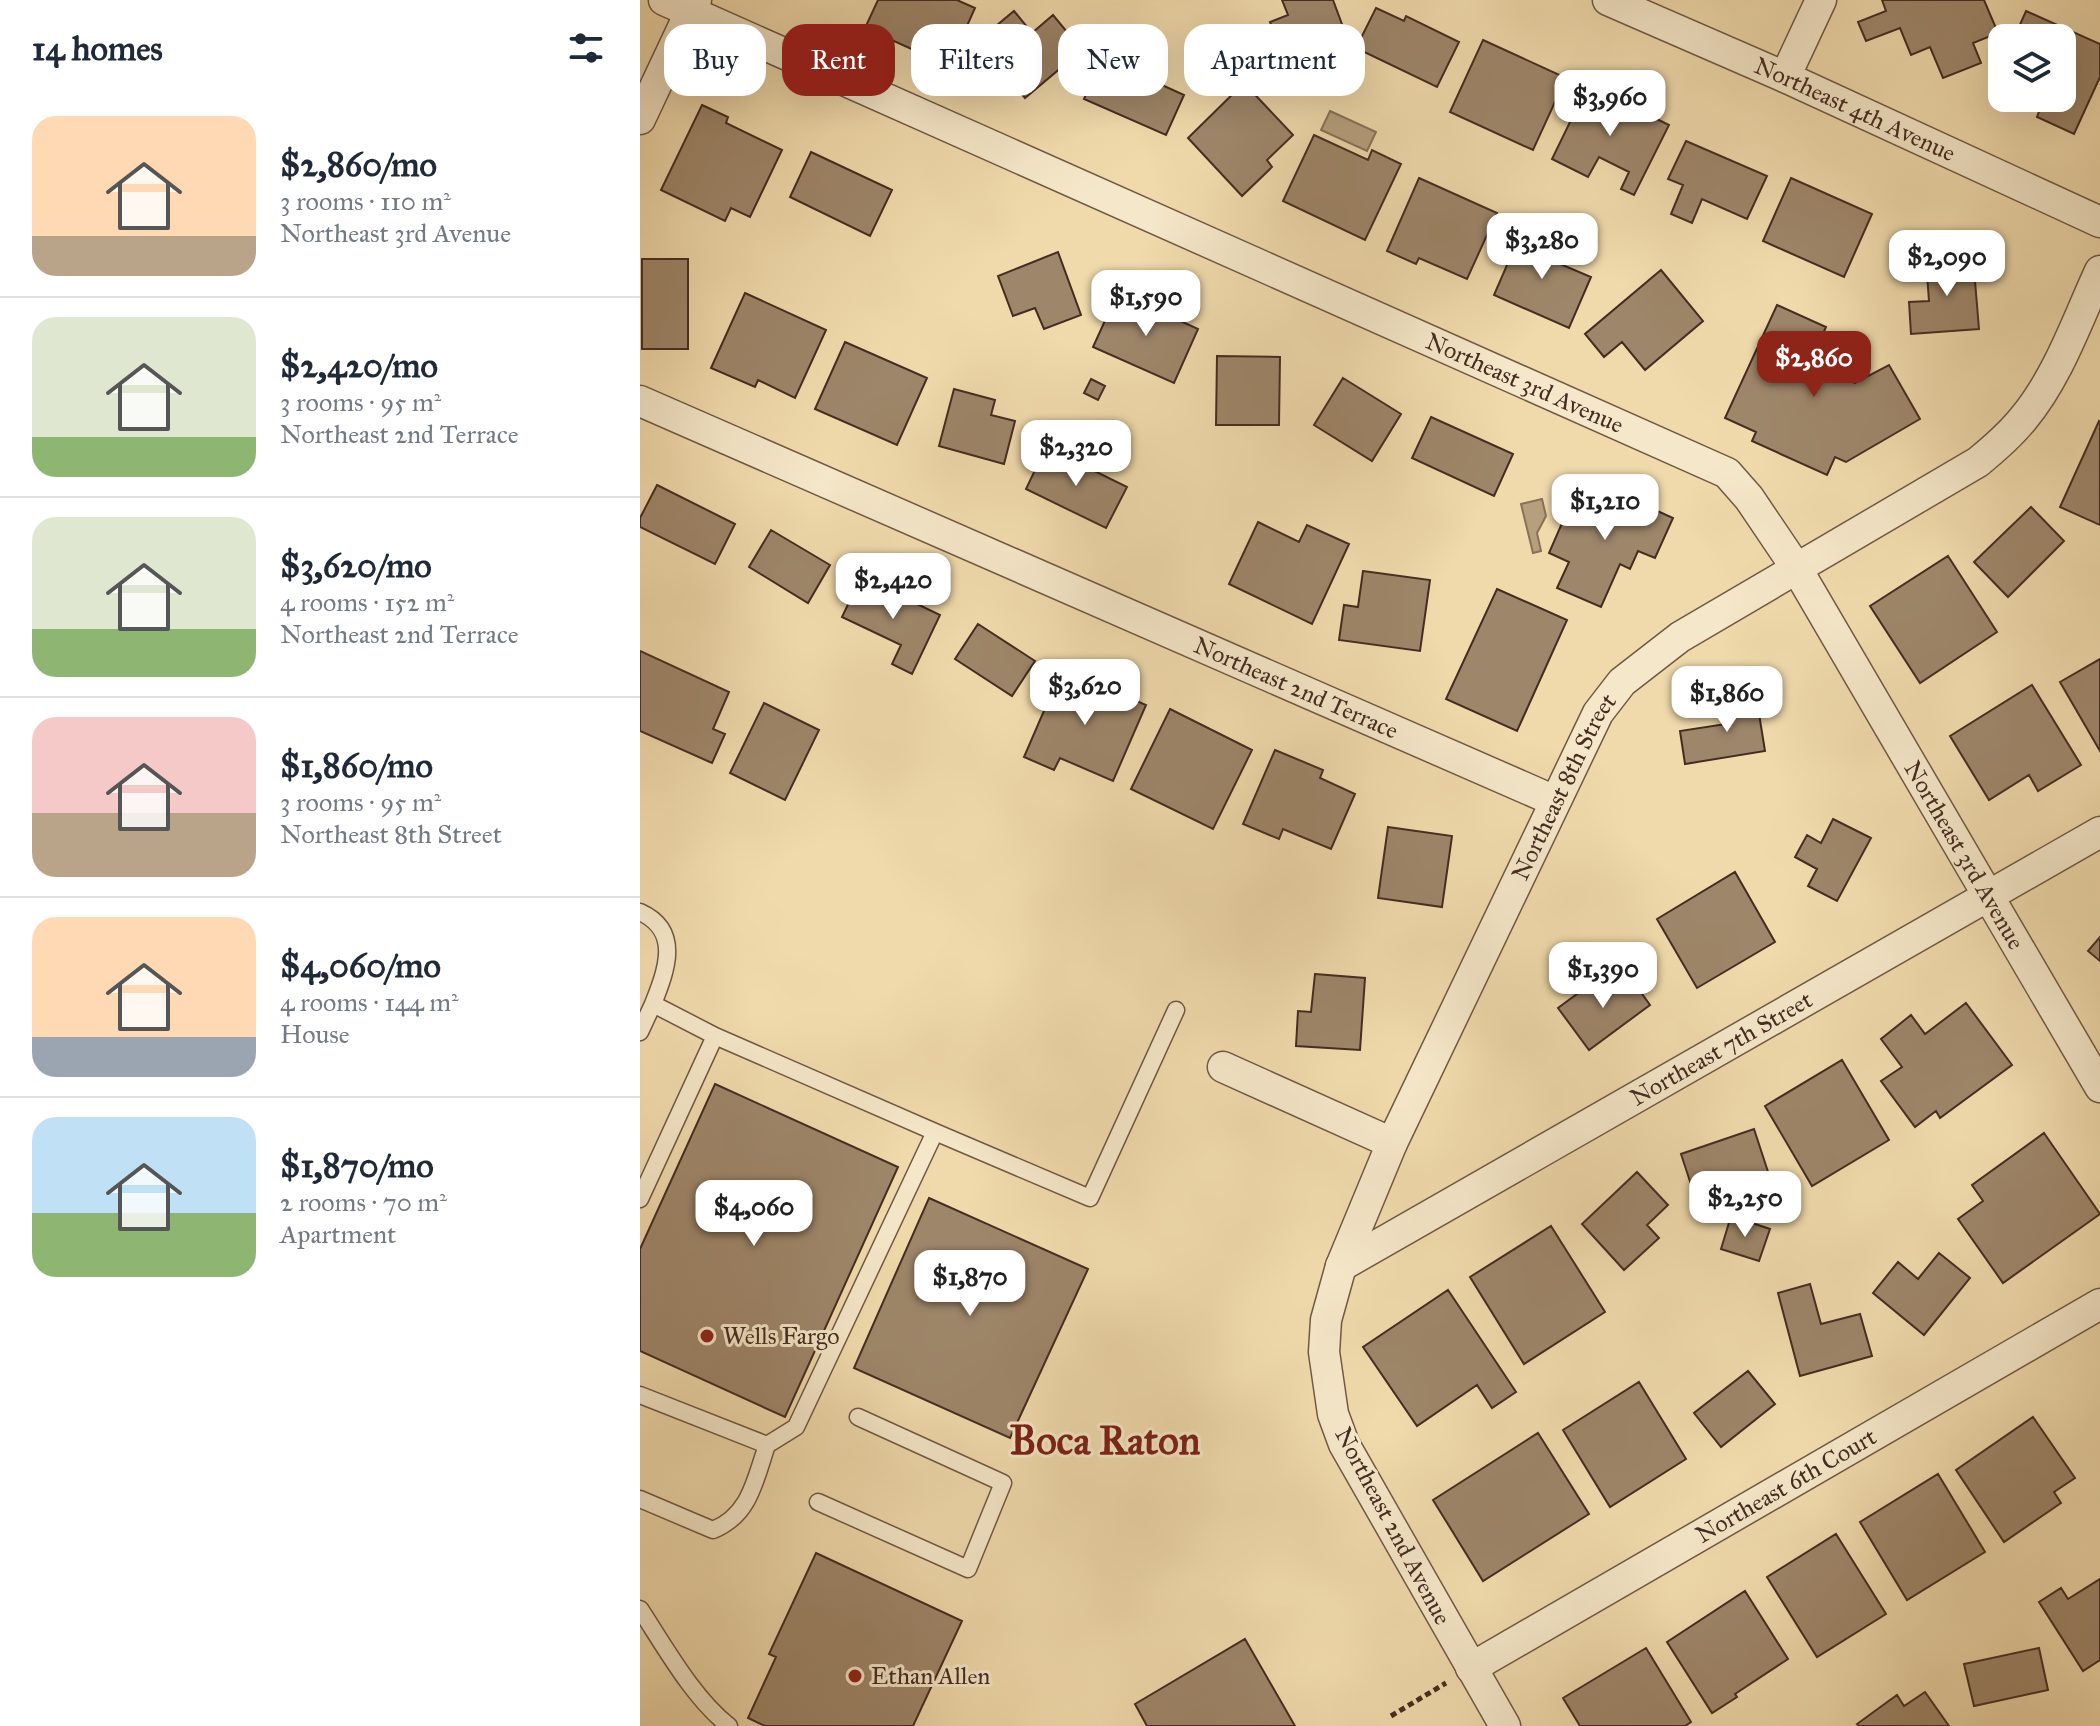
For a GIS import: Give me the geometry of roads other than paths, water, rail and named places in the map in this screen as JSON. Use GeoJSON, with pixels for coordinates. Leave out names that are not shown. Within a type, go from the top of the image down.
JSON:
{"type":"FeatureCollection","features":[{"type":"Feature","properties":{"kind":"street","name":"Northeast 4th Avenue"},"geometry":{"type":"LineString","coordinates":[[1608,0],[1785,77],[2100,222]]}},
{"type":"Feature","properties":{"kind":"street"},"geometry":{"type":"LineString","coordinates":[[1785,77],[1821,0]]}},
{"type":"Feature","properties":{"kind":"street"},"geometry":{"type":"LineString","coordinates":[[640,119],[683,4]]}},
{"type":"Feature","properties":{"kind":"street","name":"Northeast 3rd Avenue"},"geometry":{"type":"LineString","coordinates":[[683,4],[1727,473],[1749,498],[1797,569],[2100,1087]]}},
{"type":"Feature","properties":{"kind":"street","name":"Northeast 8th Street"},"geometry":{"type":"LineString","coordinates":[[1341,1266],[1392,1143],[1598,713],[1622,682],[1680,637],[1978,462],[2002,442],[2024,419],[2042,393],[2100,271]]}},
{"type":"Feature","properties":{"kind":"street","name":"Northeast 2nd Terrace"},"geometry":{"type":"LineString","coordinates":[[640,401],[1555,801]]}},
{"type":"Feature","properties":{"kind":"street","name":"Northeast 7th Street"},"geometry":{"type":"LineString","coordinates":[[1341,1266],[2100,832]]}},
{"type":"Feature","properties":{"kind":"street"},"geometry":{"type":"LineString","coordinates":[[1223,1067],[1392,1143]]}},
{"type":"Feature","properties":{"kind":"street","name":"Northeast 2nd Avenue"},"geometry":{"type":"LineString","coordinates":[[1341,1266],[1326,1320],[1324,1352],[1333,1414],[1358,1472],[1505,1726]]}},
{"type":"Feature","properties":{"kind":"street","name":"Northeast 6th Court"},"geometry":{"type":"LineString","coordinates":[[1471,1668],[2100,1304]]}},
{"type":"Feature","properties":{"kind":"lane"},"geometry":{"type":"LineString","coordinates":[[640,912],[650,916],[665,933],[667,966],[640,1032]]}},
{"type":"Feature","properties":{"kind":"lane"},"geometry":{"type":"LineString","coordinates":[[653,1004],[715,1036],[1090,1198],[1176,1010]]}},
{"type":"Feature","properties":{"kind":"lane"},"geometry":{"type":"LineString","coordinates":[[640,1199],[715,1036]]}},
{"type":"Feature","properties":{"kind":"lane"},"geometry":{"type":"LineString","coordinates":[[640,1499],[713,1530],[730,1524],[747,1501],[767,1445],[796,1427],[935,1132]]}},
{"type":"Feature","properties":{"kind":"lane"},"geometry":{"type":"LineString","coordinates":[[640,1395],[767,1445]]}},
{"type":"Feature","properties":{"kind":"lane"},"geometry":{"type":"LineString","coordinates":[[818,1502],[968,1569],[1003,1483],[858,1417]]}},
{"type":"Feature","properties":{"kind":"lane"},"geometry":{"type":"LineString","coordinates":[[640,1609],[682,1672],[718,1718],[729,1726]]}},
{"type":"Feature","properties":{"kind":"place","name":"Wells Fargo"},"geometry":{"type":"Point","coordinates":[707,1336]}},
{"type":"Feature","properties":{"kind":"place","name":"Ethan Allen"},"geometry":{"type":"Point","coordinates":[855,1676]}},
{"type":"Feature","properties":{"kind":"district","name":"Boca Raton"},"geometry":{"type":"Point","coordinates":[1105,1440]}}]}
